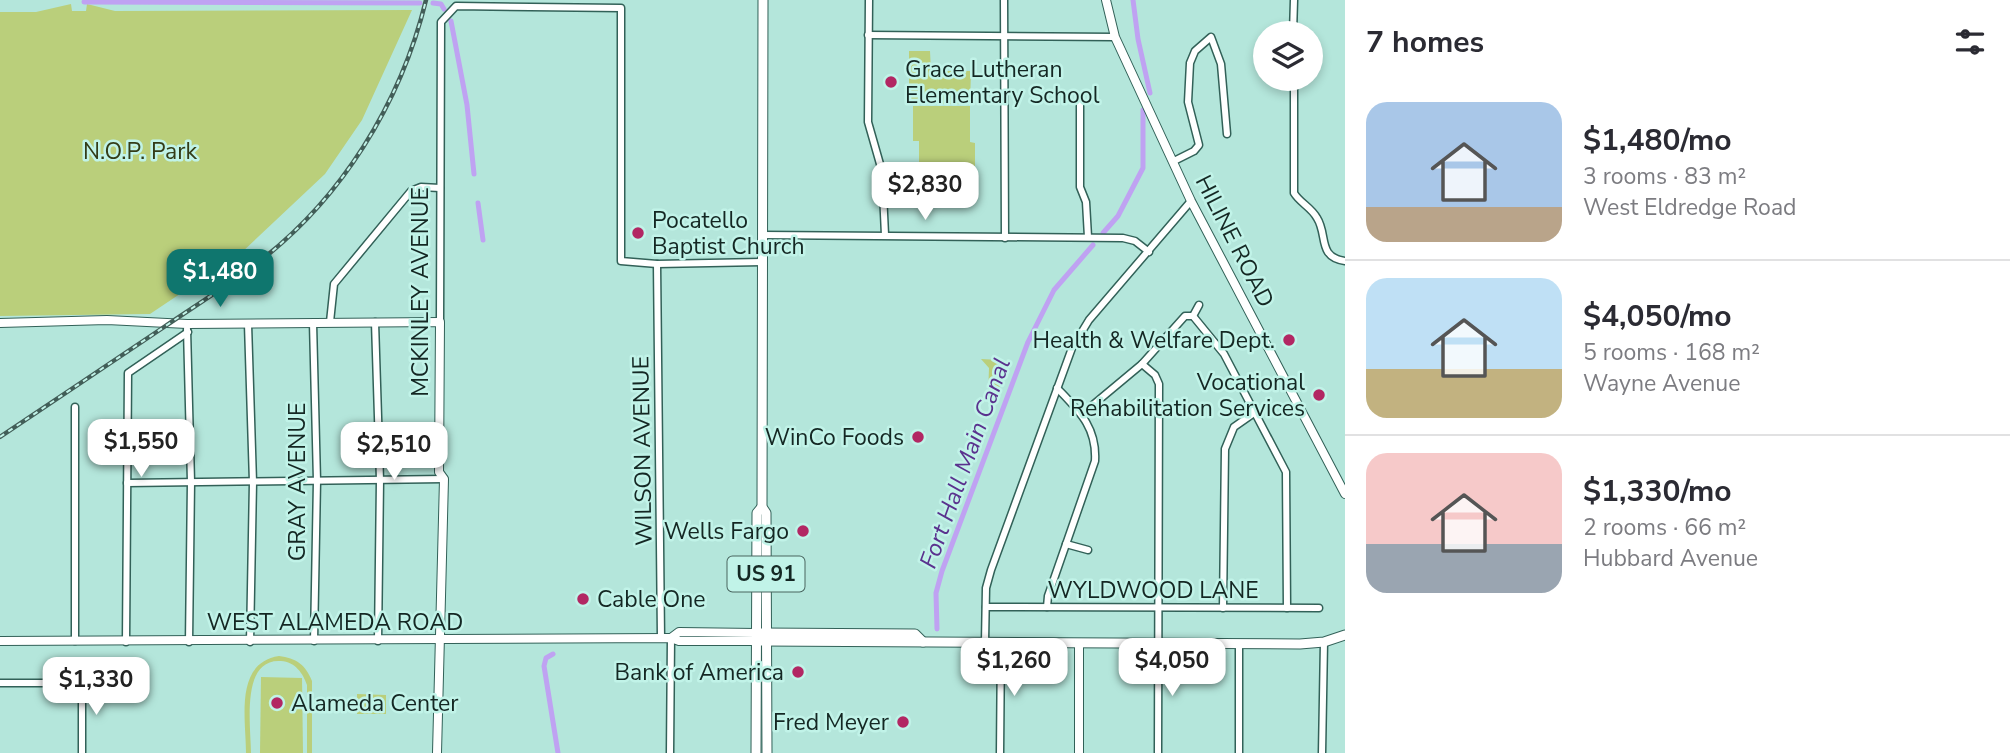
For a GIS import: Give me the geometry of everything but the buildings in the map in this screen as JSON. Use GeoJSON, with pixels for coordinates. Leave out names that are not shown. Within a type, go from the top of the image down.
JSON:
{"type":"FeatureCollection","features":[{"type":"Feature","properties":{"kind":"main road","name":"US 91"},"geometry":{"type":"LineString","coordinates":[[761,637],[766,513],[762,507],[763,0]]}},
{"type":"Feature","properties":{"kind":"main road"},"geometry":{"type":"LineString","coordinates":[[761,637],[923,642],[1239,644],[1324,642],[1345,635]]}},
{"type":"Feature","properties":{"kind":"main road"},"geometry":{"type":"LineString","coordinates":[[756,753],[761,637]]}},
{"type":"Feature","properties":{"kind":"main road"},"geometry":{"type":"LineString","coordinates":[[761,637],[767,753]]}},
{"type":"Feature","properties":{"kind":"street"},"geometry":{"type":"LineString","coordinates":[[869,0],[868,122],[882,171],[885,235]]}},
{"type":"Feature","properties":{"kind":"street"},"geometry":{"type":"LineString","coordinates":[[1004,0],[1005,238]]}},
{"type":"Feature","properties":{"kind":"street","name":"HILINE ROAD"},"geometry":{"type":"LineString","coordinates":[[1106,0],[1115,37],[1191,201],[1345,494]]}},
{"type":"Feature","properties":{"kind":"street"},"geometry":{"type":"LineString","coordinates":[[1293,21],[1294,0]]}},
{"type":"Feature","properties":{"kind":"street"},"geometry":{"type":"LineString","coordinates":[[477,3],[621,8],[621,261],[657,264],[762,262]]}},
{"type":"Feature","properties":{"kind":"street","name":"MCKINLEY AVENUE"},"geometry":{"type":"LineString","coordinates":[[437,753],[444,479],[439,472],[441,22],[447,13],[459,6],[477,3]]}},
{"type":"Feature","properties":{"kind":"street"},"geometry":{"type":"LineString","coordinates":[[869,35],[1115,37]]}},
{"type":"Feature","properties":{"kind":"street"},"geometry":{"type":"LineString","coordinates":[[1174,161],[1194,151],[1199,145],[1188,102],[1190,63],[1195,51],[1211,37],[1221,64],[1227,134]]}},
{"type":"Feature","properties":{"kind":"street"},"geometry":{"type":"LineString","coordinates":[[1294,91],[1294,192],[1300,202],[1319,220],[1323,245],[1328,254],[1345,261]]}},
{"type":"Feature","properties":{"kind":"street"},"geometry":{"type":"LineString","coordinates":[[1080,101],[1080,187],[1086,202],[1088,237]]}},
{"type":"Feature","properties":{"kind":"street"},"geometry":{"type":"LineString","coordinates":[[1226,123],[1235,122]]}},
{"type":"Feature","properties":{"kind":"street"},"geometry":{"type":"LineString","coordinates":[[330,323],[334,284],[411,191],[421,187],[440,188]]}},
{"type":"Feature","properties":{"kind":"street"},"geometry":{"type":"LineString","coordinates":[[985,642],[991,570],[1072,348],[1089,320],[1191,201]]}},
{"type":"Feature","properties":{"kind":"street"},"geometry":{"type":"LineString","coordinates":[[763,235],[1123,238],[1135,241],[1149,252]]}},
{"type":"Feature","properties":{"kind":"street","name":"WILSON AVENUE"},"geometry":{"type":"LineString","coordinates":[[657,264],[661,638]]}},
{"type":"Feature","properties":{"kind":"street"},"geometry":{"type":"LineString","coordinates":[[1193,316],[1199,305]]}},
{"type":"Feature","properties":{"kind":"street"},"geometry":{"type":"LineString","coordinates":[[1082,414],[1142,364],[1185,316],[1193,316]]}},
{"type":"Feature","properties":{"kind":"street"},"geometry":{"type":"LineString","coordinates":[[1193,316],[1224,354],[1286,472],[1287,608]]}},
{"type":"Feature","properties":{"kind":"street"},"geometry":{"type":"LineString","coordinates":[[0,323],[107,320],[187,328],[248,324],[440,322]]}},
{"type":"Feature","properties":{"kind":"street"},"geometry":{"type":"LineString","coordinates":[[376,322],[380,480],[377,641]]}},
{"type":"Feature","properties":{"kind":"street","name":"GRAY AVENUE"},"geometry":{"type":"LineString","coordinates":[[313,323],[317,481],[314,642]]}},
{"type":"Feature","properties":{"kind":"street"},"geometry":{"type":"LineString","coordinates":[[248,324],[253,482],[250,642]]}},
{"type":"Feature","properties":{"kind":"street"},"geometry":{"type":"LineString","coordinates":[[187,328],[191,482],[189,642]]}},
{"type":"Feature","properties":{"kind":"street"},"geometry":{"type":"LineString","coordinates":[[126,642],[128,373],[187,328]]}},
{"type":"Feature","properties":{"kind":"street"},"geometry":{"type":"LineString","coordinates":[[1142,364],[1155,375],[1159,384],[1158,753]]}},
{"type":"Feature","properties":{"kind":"street"},"geometry":{"type":"LineString","coordinates":[[1047,607],[1048,596],[1095,461],[1093,433],[1082,414],[1057,388]]}},
{"type":"Feature","properties":{"kind":"street"},"geometry":{"type":"LineString","coordinates":[[75,407],[75,641]]}},
{"type":"Feature","properties":{"kind":"street"},"geometry":{"type":"LineString","coordinates":[[1223,608],[1225,449],[1234,427],[1254,413]]}},
{"type":"Feature","properties":{"kind":"street"},"geometry":{"type":"LineString","coordinates":[[127,483],[444,479]]}},
{"type":"Feature","properties":{"kind":"street"},"geometry":{"type":"LineString","coordinates":[[1066,544],[1088,550]]}},
{"type":"Feature","properties":{"kind":"street","name":"WYLDWOOD LANE"},"geometry":{"type":"LineString","coordinates":[[986,607],[1320,608]]}},
{"type":"Feature","properties":{"kind":"street","name":"WEST ALAMEDA ROAD"},"geometry":{"type":"LineString","coordinates":[[0,642],[671,638],[679,632],[761,637]]}},
{"type":"Feature","properties":{"kind":"street"},"geometry":{"type":"LineString","coordinates":[[670,753],[671,638]]}},
{"type":"Feature","properties":{"kind":"street"},"geometry":{"type":"LineString","coordinates":[[1322,753],[1324,642]]}},
{"type":"Feature","properties":{"kind":"street"},"geometry":{"type":"LineString","coordinates":[[1000,753],[1001,643]]}},
{"type":"Feature","properties":{"kind":"street"},"geometry":{"type":"LineString","coordinates":[[1079,643],[1079,753]]}},
{"type":"Feature","properties":{"kind":"street"},"geometry":{"type":"LineString","coordinates":[[1239,644],[1239,753]]}},
{"type":"Feature","properties":{"kind":"street"},"geometry":{"type":"LineString","coordinates":[[0,683],[72,683],[79,688],[82,695],[82,753]]}},
{"type":"Feature","properties":{"kind":"green space","name":"N.O.P. Park"},"geometry":{"type":"Polygon","coordinates":[[[71,4],[72,11],[86,11],[87,4],[115,11],[412,10],[362,120],[325,174],[241,253],[150,314],[0,316],[0,12],[36,12],[71,4]]]}},
{"type":"Feature","properties":{"kind":"green space"},"geometry":{"type":"Polygon","coordinates":[[[909,51],[930,51],[931,71],[971,71],[970,104],[909,104],[909,51]]]}},
{"type":"Feature","properties":{"kind":"green space"},"geometry":{"type":"Polygon","coordinates":[[[913,106],[970,106],[970,142],[975,143],[975,171],[964,171],[963,179],[919,179],[919,141],[913,141],[913,106]]]}},
{"type":"Feature","properties":{"kind":"green space"},"geometry":{"type":"Polygon","coordinates":[[[981,359],[1000,360],[1007,365],[992,408],[988,396],[989,368],[981,359]]]}},
{"type":"Feature","properties":{"kind":"green space"},"geometry":{"type":"Polygon","coordinates":[[[279,656],[300,663],[312,681],[312,753],[307,753],[307,685],[298,669],[281,661],[268,663],[259,670],[253,682],[250,712],[251,753],[246,753],[245,709],[249,681],[255,669],[265,661],[279,656]]]}},
{"type":"Feature","properties":{"kind":"green space"},"geometry":{"type":"Polygon","coordinates":[[[261,677],[302,678],[303,753],[260,753],[261,677]]]}},
{"type":"Feature","properties":{"kind":"green space"},"geometry":{"type":"Polygon","coordinates":[[[357,694],[386,695],[386,714],[357,714],[357,694]]]}},
{"type":"Feature","properties":{"kind":"waterway","name":"Fort Hall Main Canal"},"geometry":{"type":"LineString","coordinates":[[1133,0],[1150,93]]}},
{"type":"Feature","properties":{"kind":"waterway"},"geometry":{"type":"LineString","coordinates":[[84,2],[420,3]]}},
{"type":"Feature","properties":{"kind":"waterway"},"geometry":{"type":"LineString","coordinates":[[433,3],[441,4],[444,9]]}},
{"type":"Feature","properties":{"kind":"waterway"},"geometry":{"type":"LineString","coordinates":[[451,21],[467,105],[474,174]]}},
{"type":"Feature","properties":{"kind":"waterway","name":"Fort Hall Main Canal"},"geometry":{"type":"LineString","coordinates":[[1103,233],[1118,216],[1143,168],[1143,110]]}},
{"type":"Feature","properties":{"kind":"waterway"},"geometry":{"type":"LineString","coordinates":[[478,203],[483,240]]}},
{"type":"Feature","properties":{"kind":"waterway","name":"Fort Hall Main Canal"},"geometry":{"type":"LineString","coordinates":[[937,629],[936,593],[942,571],[1028,342],[1054,290],[1093,245]]}},
{"type":"Feature","properties":{"kind":"waterway"},"geometry":{"type":"LineString","coordinates":[[553,654],[546,658],[544,666],[558,753]]}},
{"type":"Feature","properties":{"kind":"railway"},"geometry":{"type":"LineString","coordinates":[[0,437],[211,296],[287,239],[341,180],[384,112],[401,76],[426,0]]}},
{"type":"Feature","properties":{"kind":"place","name":"Grace Lutheran Elementary School"},"geometry":{"type":"Point","coordinates":[891,82]}},
{"type":"Feature","properties":{"kind":"place","name":"Pocatello Baptist Church"},"geometry":{"type":"Point","coordinates":[638,233]}},
{"type":"Feature","properties":{"kind":"place","name":"Health & Welfare Dept."},"geometry":{"type":"Point","coordinates":[1289,340]}},
{"type":"Feature","properties":{"kind":"place","name":"Vocational Rehabilitation Services"},"geometry":{"type":"Point","coordinates":[1319,395]}},
{"type":"Feature","properties":{"kind":"place","name":"WinCo Foods"},"geometry":{"type":"Point","coordinates":[918,437]}},
{"type":"Feature","properties":{"kind":"place","name":"Wells Fargo"},"geometry":{"type":"Point","coordinates":[803,531]}},
{"type":"Feature","properties":{"kind":"place","name":"Cable One"},"geometry":{"type":"Point","coordinates":[583,599]}},
{"type":"Feature","properties":{"kind":"place","name":"Bank of America"},"geometry":{"type":"Point","coordinates":[798,672]}},
{"type":"Feature","properties":{"kind":"place","name":"Alameda Center"},"geometry":{"type":"Point","coordinates":[277,703]}},
{"type":"Feature","properties":{"kind":"place","name":"Fred Meyer"},"geometry":{"type":"Point","coordinates":[903,722]}}]}
